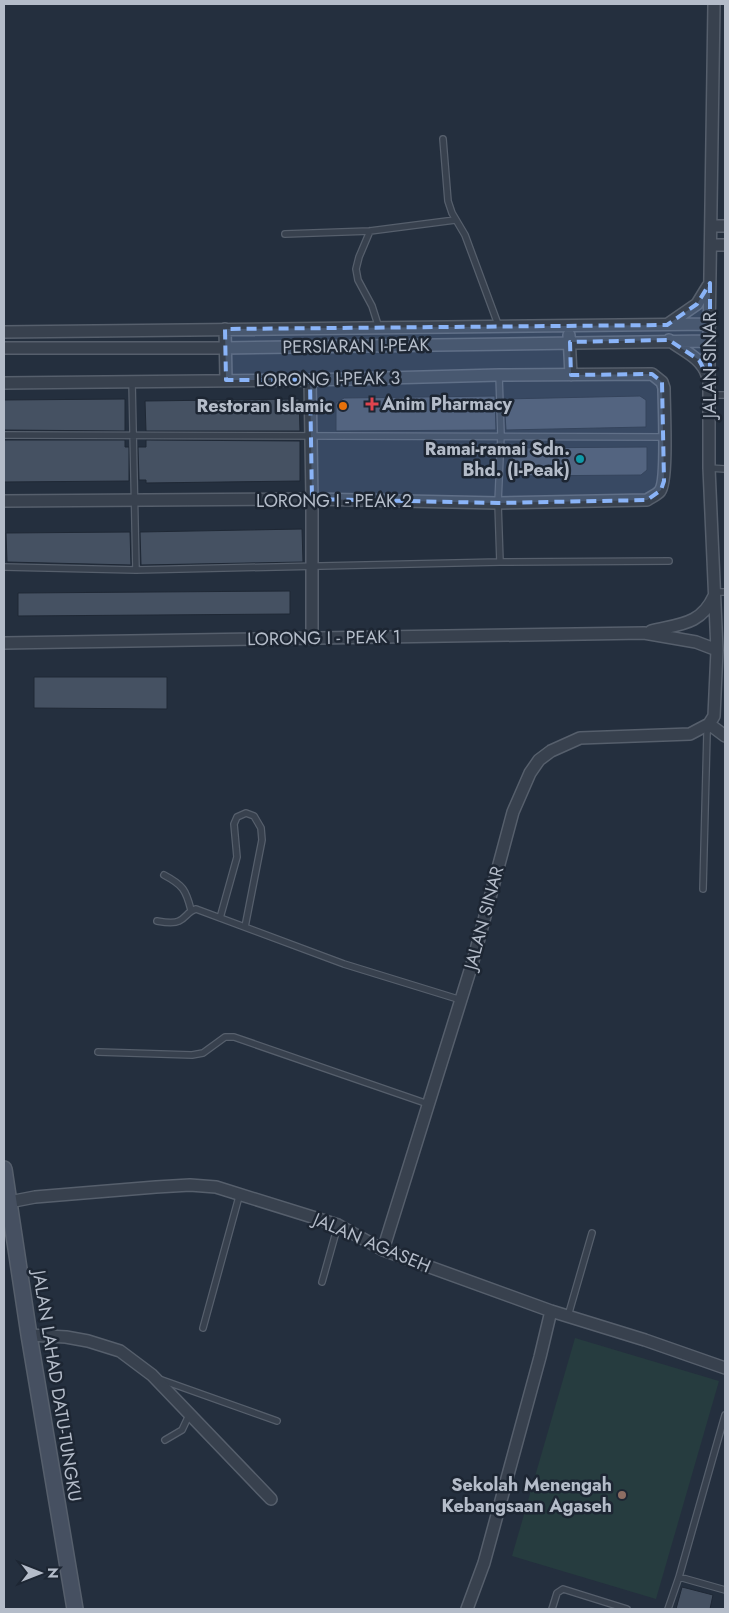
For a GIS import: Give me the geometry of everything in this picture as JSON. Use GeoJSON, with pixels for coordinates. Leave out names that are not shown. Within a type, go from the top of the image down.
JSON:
{"type":"FeatureCollection","features":[{"type":"Feature","properties":{"kind":"main road","name":"JALAN LAHAD DATU-TUNGKU"},"geometry":{"type":"LineString","coordinates":[[4,1169],[6,1203],[75,1609]]}},
{"type":"Feature","properties":{"kind":"street","name":"JALAN SINAR"},"geometry":{"type":"LineString","coordinates":[[383,1250],[461,1000],[513,812],[530,773],[539,760],[551,751],[580,738],[690,734],[708,724],[714,716],[720,592],[709,468],[714,4]]}},
{"type":"Feature","properties":{"kind":"street"},"geometry":{"type":"LineString","coordinates":[[711,226],[725,226]]}},
{"type":"Feature","properties":{"kind":"street"},"geometry":{"type":"LineString","coordinates":[[711,245],[725,245]]}},
{"type":"Feature","properties":{"kind":"street"},"geometry":{"type":"LineString","coordinates":[[667,325],[697,304],[710,283]]}},
{"type":"Feature","properties":{"kind":"street"},"geometry":{"type":"LineString","coordinates":[[4,332],[710,324]]}},
{"type":"Feature","properties":{"kind":"street"},"geometry":{"type":"LineString","coordinates":[[569,326],[571,375]]}},
{"type":"Feature","properties":{"kind":"street"},"geometry":{"type":"LineString","coordinates":[[225,330],[226,380]]}},
{"type":"Feature","properties":{"kind":"street"},"geometry":{"type":"LineString","coordinates":[[669,340],[699,360],[705,367],[710,381]]}},
{"type":"Feature","properties":{"kind":"street","name":"PERSIARAN I-PEAK"},"geometry":{"type":"LineString","coordinates":[[4,348],[225,348],[669,340],[709,341]]}},
{"type":"Feature","properties":{"kind":"street","name":"LORONG I-PEAK 3"},"geometry":{"type":"LineString","coordinates":[[4,383],[652,374],[662,382],[664,388],[664,437]]}},
{"type":"Feature","properties":{"kind":"street"},"geometry":{"type":"LineString","coordinates":[[310,380],[312,436],[312,639]]}},
{"type":"Feature","properties":{"kind":"street","name":"LORONG I - PEAK 2"},"geometry":{"type":"LineString","coordinates":[[4,501],[312,499],[498,503],[647,500],[661,490],[664,481],[664,437]]}},
{"type":"Feature","properties":{"kind":"street","name":"LORONG I - PEAK 1"},"geometry":{"type":"LineString","coordinates":[[644,633],[696,620],[705,612],[720,592]]}},
{"type":"Feature","properties":{"kind":"street","name":"LORONG I - PEAK 1"},"geometry":{"type":"LineString","coordinates":[[4,643],[644,633],[696,642],[717,650]]}},
{"type":"Feature","properties":{"kind":"street"},"geometry":{"type":"LineString","coordinates":[[708,724],[725,736]]}},
{"type":"Feature","properties":{"kind":"street","name":"JALAN AGASEH"},"geometry":{"type":"LineString","coordinates":[[6,1203],[35,1197],[190,1185],[216,1187],[338,1225],[383,1250],[551,1311],[645,1340],[725,1368]]}},
{"type":"Feature","properties":{"kind":"street"},"geometry":{"type":"LineString","coordinates":[[467,1609],[484,1563],[551,1311]]}},
{"type":"Feature","properties":{"kind":"street"},"geometry":{"type":"LineString","coordinates":[[29,1336],[66,1337],[88,1341],[120,1351],[155,1377],[272,1498]]}},
{"type":"Feature","properties":{"kind":"lane"},"geometry":{"type":"LineString","coordinates":[[443,139],[448,201],[452,213],[465,235],[499,326]]}},
{"type":"Feature","properties":{"kind":"lane"},"geometry":{"type":"LineString","coordinates":[[285,234],[370,231],[456,220]]}},
{"type":"Feature","properties":{"kind":"lane"},"geometry":{"type":"LineString","coordinates":[[370,231],[356,269],[358,280],[372,306],[379,328]]}},
{"type":"Feature","properties":{"kind":"lane"},"geometry":{"type":"LineString","coordinates":[[499,375],[501,435],[498,503],[500,562]]}},
{"type":"Feature","properties":{"kind":"lane"},"geometry":{"type":"LineString","coordinates":[[132,382],[136,570]]}},
{"type":"Feature","properties":{"kind":"lane"},"geometry":{"type":"LineString","coordinates":[[710,395],[725,395]]}},
{"type":"Feature","properties":{"kind":"lane"},"geometry":{"type":"LineString","coordinates":[[4,436],[501,435],[664,437]]}},
{"type":"Feature","properties":{"kind":"lane"},"geometry":{"type":"LineString","coordinates":[[709,468],[725,469]]}},
{"type":"Feature","properties":{"kind":"lane"},"geometry":{"type":"LineString","coordinates":[[4,567],[136,570],[500,562],[669,561]]}},
{"type":"Feature","properties":{"kind":"lane"},"geometry":{"type":"LineString","coordinates":[[703,889],[708,724]]}},
{"type":"Feature","properties":{"kind":"lane"},"geometry":{"type":"LineString","coordinates":[[220,918],[237,857],[234,824],[237,817],[246,813],[254,816],[261,828],[262,840],[245,927]]}},
{"type":"Feature","properties":{"kind":"lane"},"geometry":{"type":"LineString","coordinates":[[164,875],[179,883],[187,893],[191,910]]}},
{"type":"Feature","properties":{"kind":"lane"},"geometry":{"type":"LineString","coordinates":[[157,921],[179,921],[191,910],[196,909],[344,964],[461,1000]]}},
{"type":"Feature","properties":{"kind":"lane"},"geometry":{"type":"LineString","coordinates":[[98,1052],[192,1055],[203,1053],[225,1037],[234,1037],[428,1104]]}},
{"type":"Feature","properties":{"kind":"lane"},"geometry":{"type":"LineString","coordinates":[[203,1328],[240,1193]]}},
{"type":"Feature","properties":{"kind":"lane"},"geometry":{"type":"LineString","coordinates":[[322,1282],[338,1225]]}},
{"type":"Feature","properties":{"kind":"lane"},"geometry":{"type":"LineString","coordinates":[[568,1316],[592,1233]]}},
{"type":"Feature","properties":{"kind":"lane"},"geometry":{"type":"LineString","coordinates":[[155,1377],[277,1421]]}},
{"type":"Feature","properties":{"kind":"lane"},"geometry":{"type":"LineString","coordinates":[[165,1440],[182,1430],[190,1413]]}},
{"type":"Feature","properties":{"kind":"lane"},"geometry":{"type":"LineString","coordinates":[[668,1609],[679,1577],[725,1415]]}},
{"type":"Feature","properties":{"kind":"lane"},"geometry":{"type":"LineString","coordinates":[[679,1577],[725,1590]]}},
{"type":"Feature","properties":{"kind":"lane"},"geometry":{"type":"LineString","coordinates":[[552,1609],[557,1593],[560,1590],[567,1589],[627,1609]]}},
{"type":"Feature","properties":{"kind":"highlighted area"},"geometry":{"type":"Polygon","coordinates":[[[710,283],[710,381],[699,360],[669,340],[570,342],[571,375],[652,374],[662,382],[664,481],[661,490],[647,500],[498,503],[312,499],[310,380],[226,380],[225,329],[667,325],[697,304],[710,283]]]}},
{"type":"Feature","properties":{"kind":"green space","name":"Sekolah Menengah Kebangsaan Agaseh"},"geometry":{"type":"Polygon","coordinates":[[[575,1338],[719,1381],[656,1599],[512,1556],[575,1338]]]}},
{"type":"Feature","properties":{"kind":"building"},"geometry":{"type":"Polygon","coordinates":[[[495,396],[496,430],[336,431],[336,403],[344,398],[495,396]]]}},
{"type":"Feature","properties":{"kind":"building"},"geometry":{"type":"Polygon","coordinates":[[[640,396],[646,400],[646,427],[506,430],[504,399],[640,396]]]}},
{"type":"Feature","properties":{"kind":"building"},"geometry":{"type":"Polygon","coordinates":[[[125,399],[125,431],[4,430],[4,400],[125,399]]]}},
{"type":"Feature","properties":{"kind":"building"},"geometry":{"type":"Polygon","coordinates":[[[299,399],[300,431],[146,431],[145,401],[299,399]]]}},
{"type":"Feature","properties":{"kind":"building"},"geometry":{"type":"Polygon","coordinates":[[[4,440],[125,440],[125,447],[129,447],[129,481],[4,482],[4,440]]]}},
{"type":"Feature","properties":{"kind":"building"},"geometry":{"type":"Polygon","coordinates":[[[146,440],[300,441],[300,481],[146,483],[146,480],[139,480],[138,447],[146,447],[146,440]]]}},
{"type":"Feature","properties":{"kind":"building","name":"Ramai-ramai Sdn. Bhd. (I-Peak)"},"geometry":{"type":"Polygon","coordinates":[[[647,447],[647,470],[641,475],[513,476],[512,448],[647,447]]]}},
{"type":"Feature","properties":{"kind":"building"},"geometry":{"type":"Polygon","coordinates":[[[302,529],[303,562],[141,565],[140,532],[302,529]]]}},
{"type":"Feature","properties":{"kind":"building"},"geometry":{"type":"Polygon","coordinates":[[[130,532],[131,565],[7,562],[6,533],[130,532]]]}},
{"type":"Feature","properties":{"kind":"building"},"geometry":{"type":"Polygon","coordinates":[[[290,591],[290,614],[18,616],[18,593],[290,591]]]}},
{"type":"Feature","properties":{"kind":"building"},"geometry":{"type":"Polygon","coordinates":[[[34,677],[167,677],[167,709],[34,708],[34,677]]]}},
{"type":"Feature","properties":{"kind":"building"},"geometry":{"type":"Polygon","coordinates":[[[682,1587],[713,1595],[710,1609],[676,1609],[682,1587]]]}},
{"type":"Feature","properties":{"kind":"place","name":"Anim Pharmacy"},"geometry":{"type":"Point","coordinates":[372,404]}},
{"type":"Feature","properties":{"kind":"place","name":"Restoran Islamic"},"geometry":{"type":"Point","coordinates":[343,406]}},
{"type":"Feature","properties":{"kind":"place","name":"Ramai-ramai Sdn. Bhd. (I-Peak)"},"geometry":{"type":"Point","coordinates":[580,459]}},
{"type":"Feature","properties":{"kind":"place","name":"Sekolah Menengah Kebangsaan Agaseh"},"geometry":{"type":"Point","coordinates":[622,1495]}}]}
